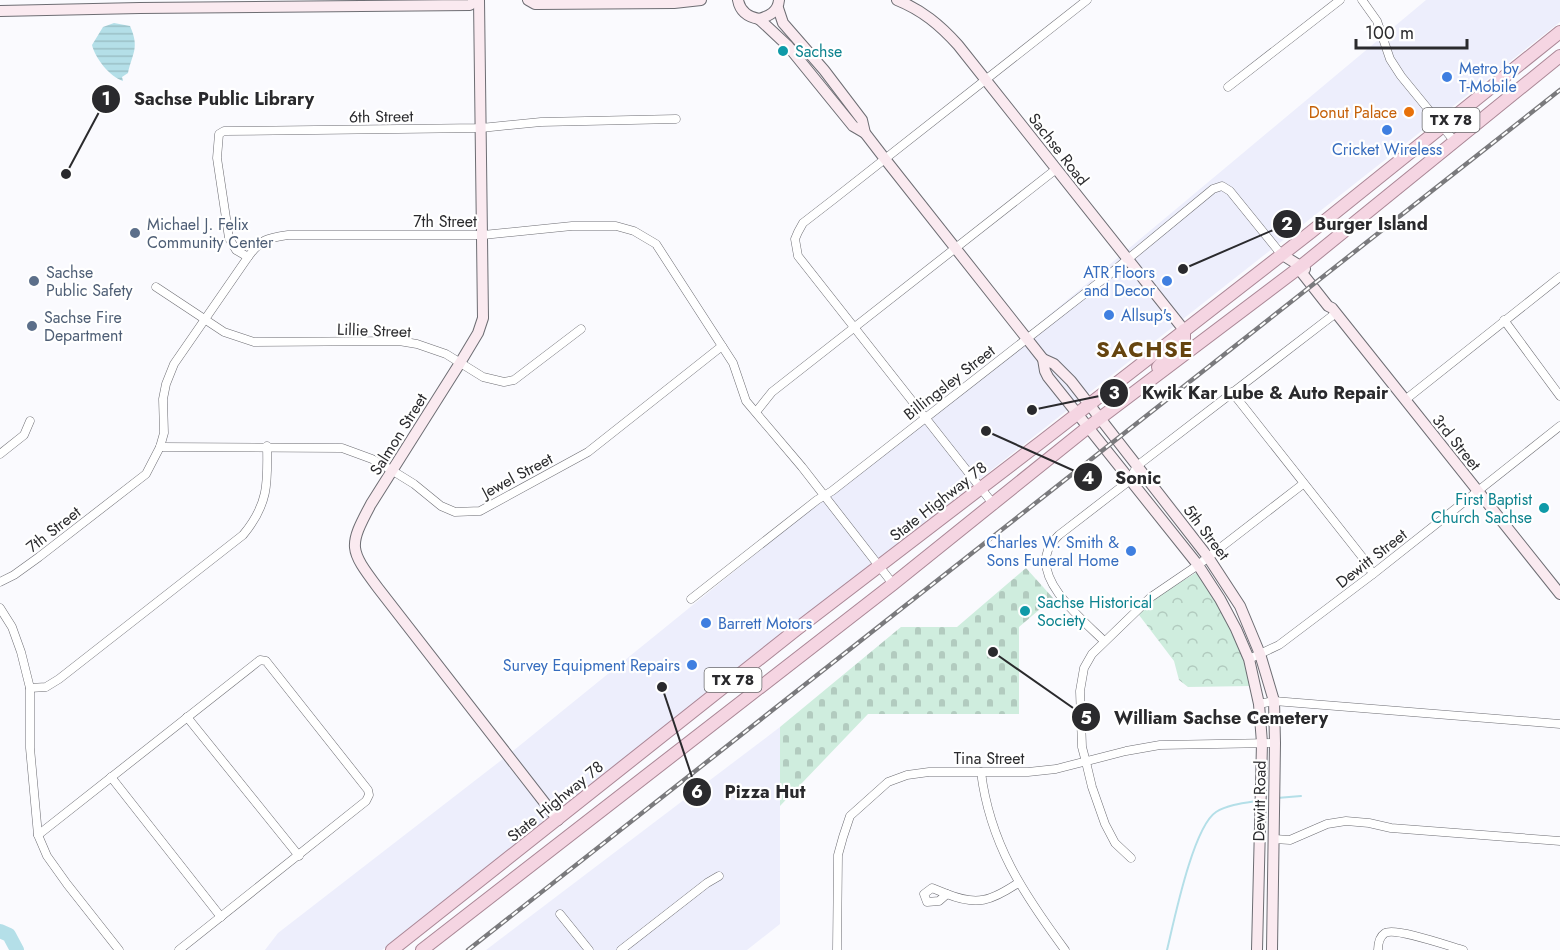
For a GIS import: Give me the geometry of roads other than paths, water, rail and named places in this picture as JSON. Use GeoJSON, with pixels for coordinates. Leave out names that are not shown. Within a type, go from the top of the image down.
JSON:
{"type":"FeatureCollection","features":[{"type":"Feature","properties":{"kind":"main road"},"geometry":{"type":"LineString","coordinates":[[0,11],[73,5],[276,3],[470,5],[478,0]]}},
{"type":"Feature","properties":{"kind":"main road","name":"Salmon Street"},"geometry":{"type":"LineString","coordinates":[[478,0],[483,318],[460,363],[371,504],[358,528],[354,546],[357,561],[558,819]]}},
{"type":"Feature","properties":{"kind":"main road"},"geometry":{"type":"LineString","coordinates":[[528,0],[535,4],[701,0]]}},
{"type":"Feature","properties":{"kind":"main road","name":"Sachse Road"},"geometry":{"type":"LineString","coordinates":[[897,0],[912,6],[935,21],[986,80],[1184,330]]}},
{"type":"Feature","properties":{"kind":"main road","name":"5th Street"},"geometry":{"type":"LineString","coordinates":[[735,1],[747,15],[759,19],[788,46],[853,126],[865,133],[1043,359],[1054,364],[1100,418],[1208,557],[1240,606],[1260,654]]}},
{"type":"Feature","properties":{"kind":"main road"},"geometry":{"type":"LineString","coordinates":[[759,19],[767,16],[781,3]]}},
{"type":"Feature","properties":{"kind":"main road","name":"5th Street"},"geometry":{"type":"LineString","coordinates":[[781,3],[783,23],[824,70],[862,120],[865,133]]}},
{"type":"Feature","properties":{"kind":"main road","name":"State Highway 78"},"geometry":{"type":"LineString","coordinates":[[392,950],[797,629],[1089,405],[1560,33]]}},
{"type":"Feature","properties":{"kind":"main road","name":"TX 78"},"geometry":{"type":"LineString","coordinates":[[422,950],[810,647],[893,585],[1087,428],[1300,267],[1560,56]]}},
{"type":"Feature","properties":{"kind":"main road","name":"3rd Street"},"geometry":{"type":"LineString","coordinates":[[1281,254],[1306,269],[1332,303],[1334,310],[1404,400],[1560,594]]}},
{"type":"Feature","properties":{"kind":"main road"},"geometry":{"type":"LineString","coordinates":[[1157,374],[1158,365],[1184,339],[1184,330]]}},
{"type":"Feature","properties":{"kind":"main road","name":"5th Street"},"geometry":{"type":"LineString","coordinates":[[1043,359],[1045,371],[1087,428],[1198,566],[1220,599],[1249,659]]}},
{"type":"Feature","properties":{"kind":"main road"},"geometry":{"type":"LineString","coordinates":[[1144,498],[1155,489]]}},
{"type":"Feature","properties":{"kind":"main road"},"geometry":{"type":"LineString","coordinates":[[797,629],[810,647]]}},
{"type":"Feature","properties":{"kind":"main road","name":"Dewitt Road"},"geometry":{"type":"LineString","coordinates":[[1260,654],[1274,701],[1272,950]]}},
{"type":"Feature","properties":{"kind":"main road","name":"Dewitt Road"},"geometry":{"type":"LineString","coordinates":[[1249,659],[1259,704],[1262,743],[1257,950]]}},
{"type":"Feature","properties":{"kind":"main road"},"geometry":{"type":"LineString","coordinates":[[1259,838],[1274,839]]}},
{"type":"Feature","properties":{"kind":"main road"},"geometry":{"type":"LineString","coordinates":[[1258,876],[1273,876]]}},
{"type":"Feature","properties":{"kind":"street"},"geometry":{"type":"LineString","coordinates":[[994,505],[798,256],[795,239],[803,223],[1087,0]]}},
{"type":"Feature","properties":{"kind":"street"},"geometry":{"type":"LineString","coordinates":[[1228,87],[1340,0]]}},
{"type":"Feature","properties":{"kind":"street"},"geometry":{"type":"LineString","coordinates":[[1362,0],[1377,21],[1390,59],[1401,76],[1455,142]]}},
{"type":"Feature","properties":{"kind":"street","name":"6th Street"},"geometry":{"type":"LineString","coordinates":[[248,257],[236,250],[229,238],[218,158],[219,135],[224,131],[481,128],[541,122],[676,119]]}},
{"type":"Feature","properties":{"kind":"street"},"geometry":{"type":"LineString","coordinates":[[756,412],[772,392],[1056,170]]}},
{"type":"Feature","properties":{"kind":"street","name":"3rd Street"},"geometry":{"type":"LineString","coordinates":[[1222,186],[1230,191],[1281,254]]}},
{"type":"Feature","properties":{"kind":"street","name":"Billingsley Street"},"geometry":{"type":"LineString","coordinates":[[691,599],[1027,339],[1213,189],[1222,186]]}},
{"type":"Feature","properties":{"kind":"street","name":"7th Street"},"geometry":{"type":"LineString","coordinates":[[0,582],[39,557],[146,474],[160,447],[164,433],[163,399],[174,364],[248,257],[266,238],[288,235],[483,235],[572,226],[616,226],[634,231],[656,244],[733,363],[746,401],[893,585]]}},
{"type":"Feature","properties":{"kind":"street"},"geometry":{"type":"LineString","coordinates":[[1404,400],[1560,277]]}},
{"type":"Feature","properties":{"kind":"street","name":"Lillie Street"},"geometry":{"type":"LineString","coordinates":[[156,287],[224,332],[254,342],[399,341],[417,344],[446,354],[483,377],[497,381],[514,380],[581,329]]}},
{"type":"Feature","properties":{"kind":"street"},"geometry":{"type":"LineString","coordinates":[[1104,641],[1057,591],[1048,573],[1046,559],[1050,545],[1059,535],[1129,481],[1137,466],[1334,310]]}},
{"type":"Feature","properties":{"kind":"street"},"geometry":{"type":"LineString","coordinates":[[1504,320],[1560,396]]}},
{"type":"Feature","properties":{"kind":"street","name":"Jewel Street"},"geometry":{"type":"LineString","coordinates":[[160,447],[342,448],[372,459],[393,471],[414,484],[441,506],[455,512],[480,511],[588,452],[722,346]]}},
{"type":"Feature","properties":{"kind":"street"},"geometry":{"type":"LineString","coordinates":[[1232,392],[1363,558],[1373,574]]}},
{"type":"Feature","properties":{"kind":"street"},"geometry":{"type":"LineString","coordinates":[[0,454],[24,435],[30,421]]}},
{"type":"Feature","properties":{"kind":"street","name":"Dewitt Street"},"geometry":{"type":"LineString","coordinates":[[1249,659],[1279,645],[1560,426]]}},
{"type":"Feature","properties":{"kind":"street"},"geometry":{"type":"LineString","coordinates":[[30,688],[46,687],[59,679],[243,536],[266,497],[267,446]]}},
{"type":"Feature","properties":{"kind":"street"},"geometry":{"type":"LineString","coordinates":[[1131,858],[1115,843],[1105,824],[1092,787],[1082,747],[1080,691],[1084,668],[1092,654],[1104,641],[1151,597],[1198,566],[1303,484]]}},
{"type":"Feature","properties":{"kind":"street"},"geometry":{"type":"LineString","coordinates":[[0,608],[12,627],[30,688],[30,748],[38,835],[47,856],[119,950]]}},
{"type":"Feature","properties":{"kind":"street"},"geometry":{"type":"LineString","coordinates":[[38,835],[260,660],[266,661],[368,790],[369,795],[366,801],[179,950]]}},
{"type":"Feature","properties":{"kind":"street"},"geometry":{"type":"LineString","coordinates":[[1259,704],[1274,701],[1560,724]]}},
{"type":"Feature","properties":{"kind":"street"},"geometry":{"type":"LineString","coordinates":[[187,717],[298,856]]}},
{"type":"Feature","properties":{"kind":"street","name":"Tina Street"},"geometry":{"type":"LineString","coordinates":[[837,950],[838,855],[850,816],[888,782],[929,772],[1028,772],[1056,769],[1160,745],[1275,743]]}},
{"type":"Feature","properties":{"kind":"street"},"geometry":{"type":"LineString","coordinates":[[981,772],[983,789],[1006,862],[1065,950]]}},
{"type":"Feature","properties":{"kind":"street"},"geometry":{"type":"LineString","coordinates":[[111,777],[221,917]]}},
{"type":"Feature","properties":{"kind":"street"},"geometry":{"type":"LineString","coordinates":[[1274,839],[1290,840],[1327,824],[1346,821],[1391,828],[1560,841]]}},
{"type":"Feature","properties":{"kind":"street"},"geometry":{"type":"LineString","coordinates":[[621,950],[719,876]]}},
{"type":"Feature","properties":{"kind":"street"},"geometry":{"type":"LineString","coordinates":[[947,894],[974,902],[1003,893],[1018,883]]}},
{"type":"Feature","properties":{"kind":"street"},"geometry":{"type":"LineString","coordinates":[[560,914],[589,950]]}},
{"type":"Feature","properties":{"kind":"street"},"geometry":{"type":"LineString","coordinates":[[1378,950],[1382,935],[1387,931],[1400,932],[1463,950]]}},
{"type":"Feature","properties":{"kind":"water"},"geometry":{"type":"Polygon","coordinates":[[[114,23],[130,26],[135,46],[128,73],[122,77],[123,81],[113,76],[104,66],[96,56],[92,45],[103,27],[114,23]]]}},
{"type":"Feature","properties":{"kind":"waterway"},"geometry":{"type":"LineString","coordinates":[[1277,798],[1301,796]]}},
{"type":"Feature","properties":{"kind":"waterway"},"geometry":{"type":"LineString","coordinates":[[1167,950],[1192,855],[1208,821],[1216,812],[1225,808],[1257,801]]}},
{"type":"Feature","properties":{"kind":"waterway"},"geometry":{"type":"LineString","coordinates":[[0,931],[9,935],[17,950]]}},
{"type":"Feature","properties":{"kind":"railway"},"geometry":{"type":"LineString","coordinates":[[468,950],[1560,90]]}},
{"type":"Feature","properties":{"kind":"place","name":"Sachse"},"geometry":{"type":"Point","coordinates":[783,51]}},
{"type":"Feature","properties":{"kind":"place","name":"Metro by T-Mobile"},"geometry":{"type":"Point","coordinates":[1447,77]}},
{"type":"Feature","properties":{"kind":"place","name":"Donut Palace"},"geometry":{"type":"Point","coordinates":[1409,112]}},
{"type":"Feature","properties":{"kind":"place","name":"Cricket Wireless"},"geometry":{"type":"Point","coordinates":[1387,130]}},
{"type":"Feature","properties":{"kind":"place","name":"Sachse Public Library"},"geometry":{"type":"Point","coordinates":[66,174]}},
{"type":"Feature","properties":{"kind":"place","name":"Michael J. Felix Community Center"},"geometry":{"type":"Point","coordinates":[135,233]}},
{"type":"Feature","properties":{"kind":"place","name":"Burger Island"},"geometry":{"type":"Point","coordinates":[1183,269]}},
{"type":"Feature","properties":{"kind":"place","name":"Sachse Public Safety"},"geometry":{"type":"Point","coordinates":[34,281]}},
{"type":"Feature","properties":{"kind":"place","name":"ATR Floors and Decor"},"geometry":{"type":"Point","coordinates":[1167,281]}},
{"type":"Feature","properties":{"kind":"place","name":"Allsup's"},"geometry":{"type":"Point","coordinates":[1109,315]}},
{"type":"Feature","properties":{"kind":"place","name":"Sachse Fire Department"},"geometry":{"type":"Point","coordinates":[32,326]}},
{"type":"Feature","properties":{"kind":"place","name":"Kwik Kar Lube & Auto Repair"},"geometry":{"type":"Point","coordinates":[1032,410]}},
{"type":"Feature","properties":{"kind":"place","name":"Sonic"},"geometry":{"type":"Point","coordinates":[986,431]}},
{"type":"Feature","properties":{"kind":"place","name":"First Baptist Church Sachse"},"geometry":{"type":"Point","coordinates":[1544,508]}},
{"type":"Feature","properties":{"kind":"place","name":"Charles W. Smith & Sons Funeral Home"},"geometry":{"type":"Point","coordinates":[1131,551]}},
{"type":"Feature","properties":{"kind":"place","name":"Sachse Historical Society"},"geometry":{"type":"Point","coordinates":[1025,611]}},
{"type":"Feature","properties":{"kind":"place","name":"Barrett Motors"},"geometry":{"type":"Point","coordinates":[706,623]}},
{"type":"Feature","properties":{"kind":"place","name":"William Sachse Cemetery"},"geometry":{"type":"Point","coordinates":[993,652]}},
{"type":"Feature","properties":{"kind":"place","name":"Survey Equipment Repairs"},"geometry":{"type":"Point","coordinates":[692,665]}},
{"type":"Feature","properties":{"kind":"place","name":"Pizza Hut"},"geometry":{"type":"Point","coordinates":[662,687]}},
{"type":"Feature","properties":{"kind":"district","name":"SACHSE"},"geometry":{"type":"Point","coordinates":[1145,349]}}]}
